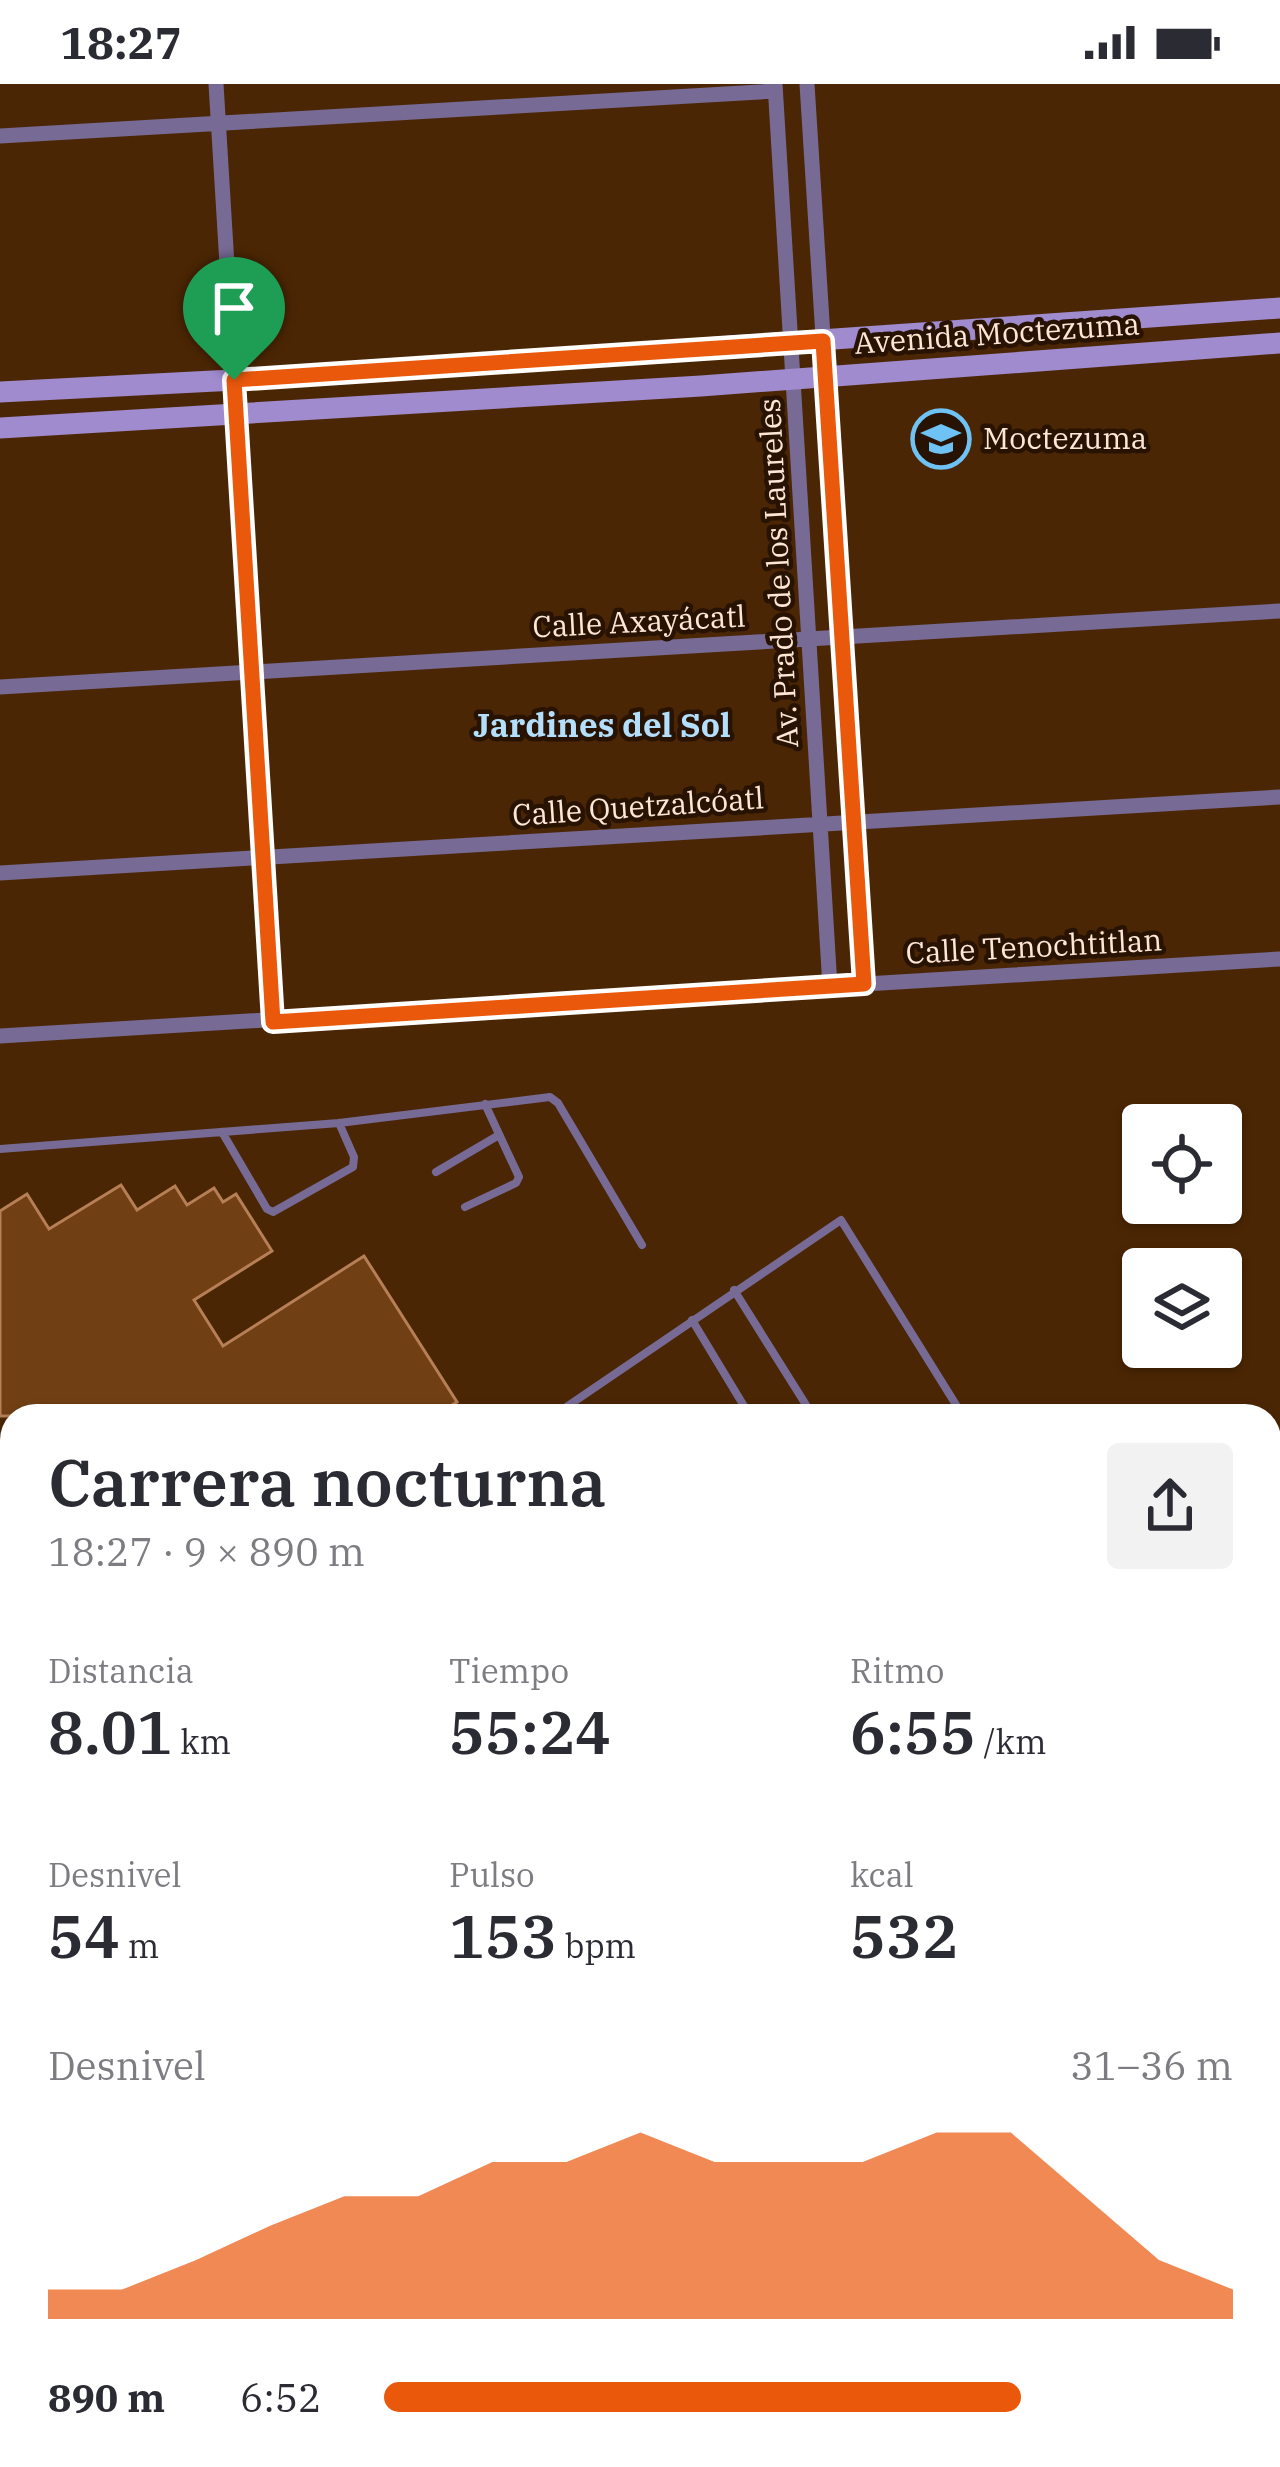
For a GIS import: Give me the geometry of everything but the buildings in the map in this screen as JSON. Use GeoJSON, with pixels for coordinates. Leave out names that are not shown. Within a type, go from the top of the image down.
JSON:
{"type":"FeatureCollection","features":[{"type":"Feature","properties":{"kind":"street"},"geometry":{"type":"LineString","coordinates":[[216,84],[273,1022]]}},
{"type":"Feature","properties":{"kind":"street","name":"Av. Prado de los Laureles"},"geometry":{"type":"LineString","coordinates":[[807,84],[864,984]]}},
{"type":"Feature","properties":{"kind":"street"},"geometry":{"type":"LineString","coordinates":[[0,136],[775,87]]}},
{"type":"Feature","properties":{"kind":"street","name":"Av. Prado de los Laureles"},"geometry":{"type":"LineString","coordinates":[[775,87],[830,986]]}},
{"type":"Feature","properties":{"kind":"street","name":"Avenida Moctezuma"},"geometry":{"type":"LineString","coordinates":[[0,392],[1280,308]]}},
{"type":"Feature","properties":{"kind":"street","name":"Avenida Moctezuma"},"geometry":{"type":"LineString","coordinates":[[0,428],[794,380],[1280,343]]}},
{"type":"Feature","properties":{"kind":"street","name":"Calle Axayácatl"},"geometry":{"type":"LineString","coordinates":[[0,686],[1280,610]]}},
{"type":"Feature","properties":{"kind":"street","name":"Calle Quetzalcóatl"},"geometry":{"type":"LineString","coordinates":[[0,873],[1280,797]]}},
{"type":"Feature","properties":{"kind":"street","name":"Calle Tenochtitlan"},"geometry":{"type":"LineString","coordinates":[[0,1036],[1280,959]]}},
{"type":"Feature","properties":{"kind":"lane"},"geometry":{"type":"LineString","coordinates":[[0,1149],[339,1124],[550,1097],[642,1245]]}},
{"type":"Feature","properties":{"kind":"lane"},"geometry":{"type":"LineString","coordinates":[[465,1208],[518,1180],[485,1104]]}},
{"type":"Feature","properties":{"kind":"lane"},"geometry":{"type":"LineString","coordinates":[[222,1132],[273,1212],[353,1167],[354,1157],[339,1124]]}},
{"type":"Feature","properties":{"kind":"lane"},"geometry":{"type":"LineString","coordinates":[[436,1172],[499,1135]]}},
{"type":"Feature","properties":{"kind":"lane"},"geometry":{"type":"LineString","coordinates":[[570,1404],[833,1222],[844,1222],[956,1404]]}},
{"type":"Feature","properties":{"kind":"lane"},"geometry":{"type":"LineString","coordinates":[[734,1290],[805,1404]]}},
{"type":"Feature","properties":{"kind":"lane"},"geometry":{"type":"LineString","coordinates":[[692,1320],[743,1404]]}},
{"type":"Feature","properties":{"kind":"place","name":"Moctezuma"},"geometry":{"type":"Point","coordinates":[941,439]}},
{"type":"Feature","properties":{"kind":"district","name":"Jardines del Sol"},"geometry":{"type":"Point","coordinates":[602,725]}},
{"type":"Feature","properties":{"kind":"route"},"geometry":{"type":"LineString","coordinates":[[823,341],[864,984],[273,1022],[234,380],[823,341]]}}]}
